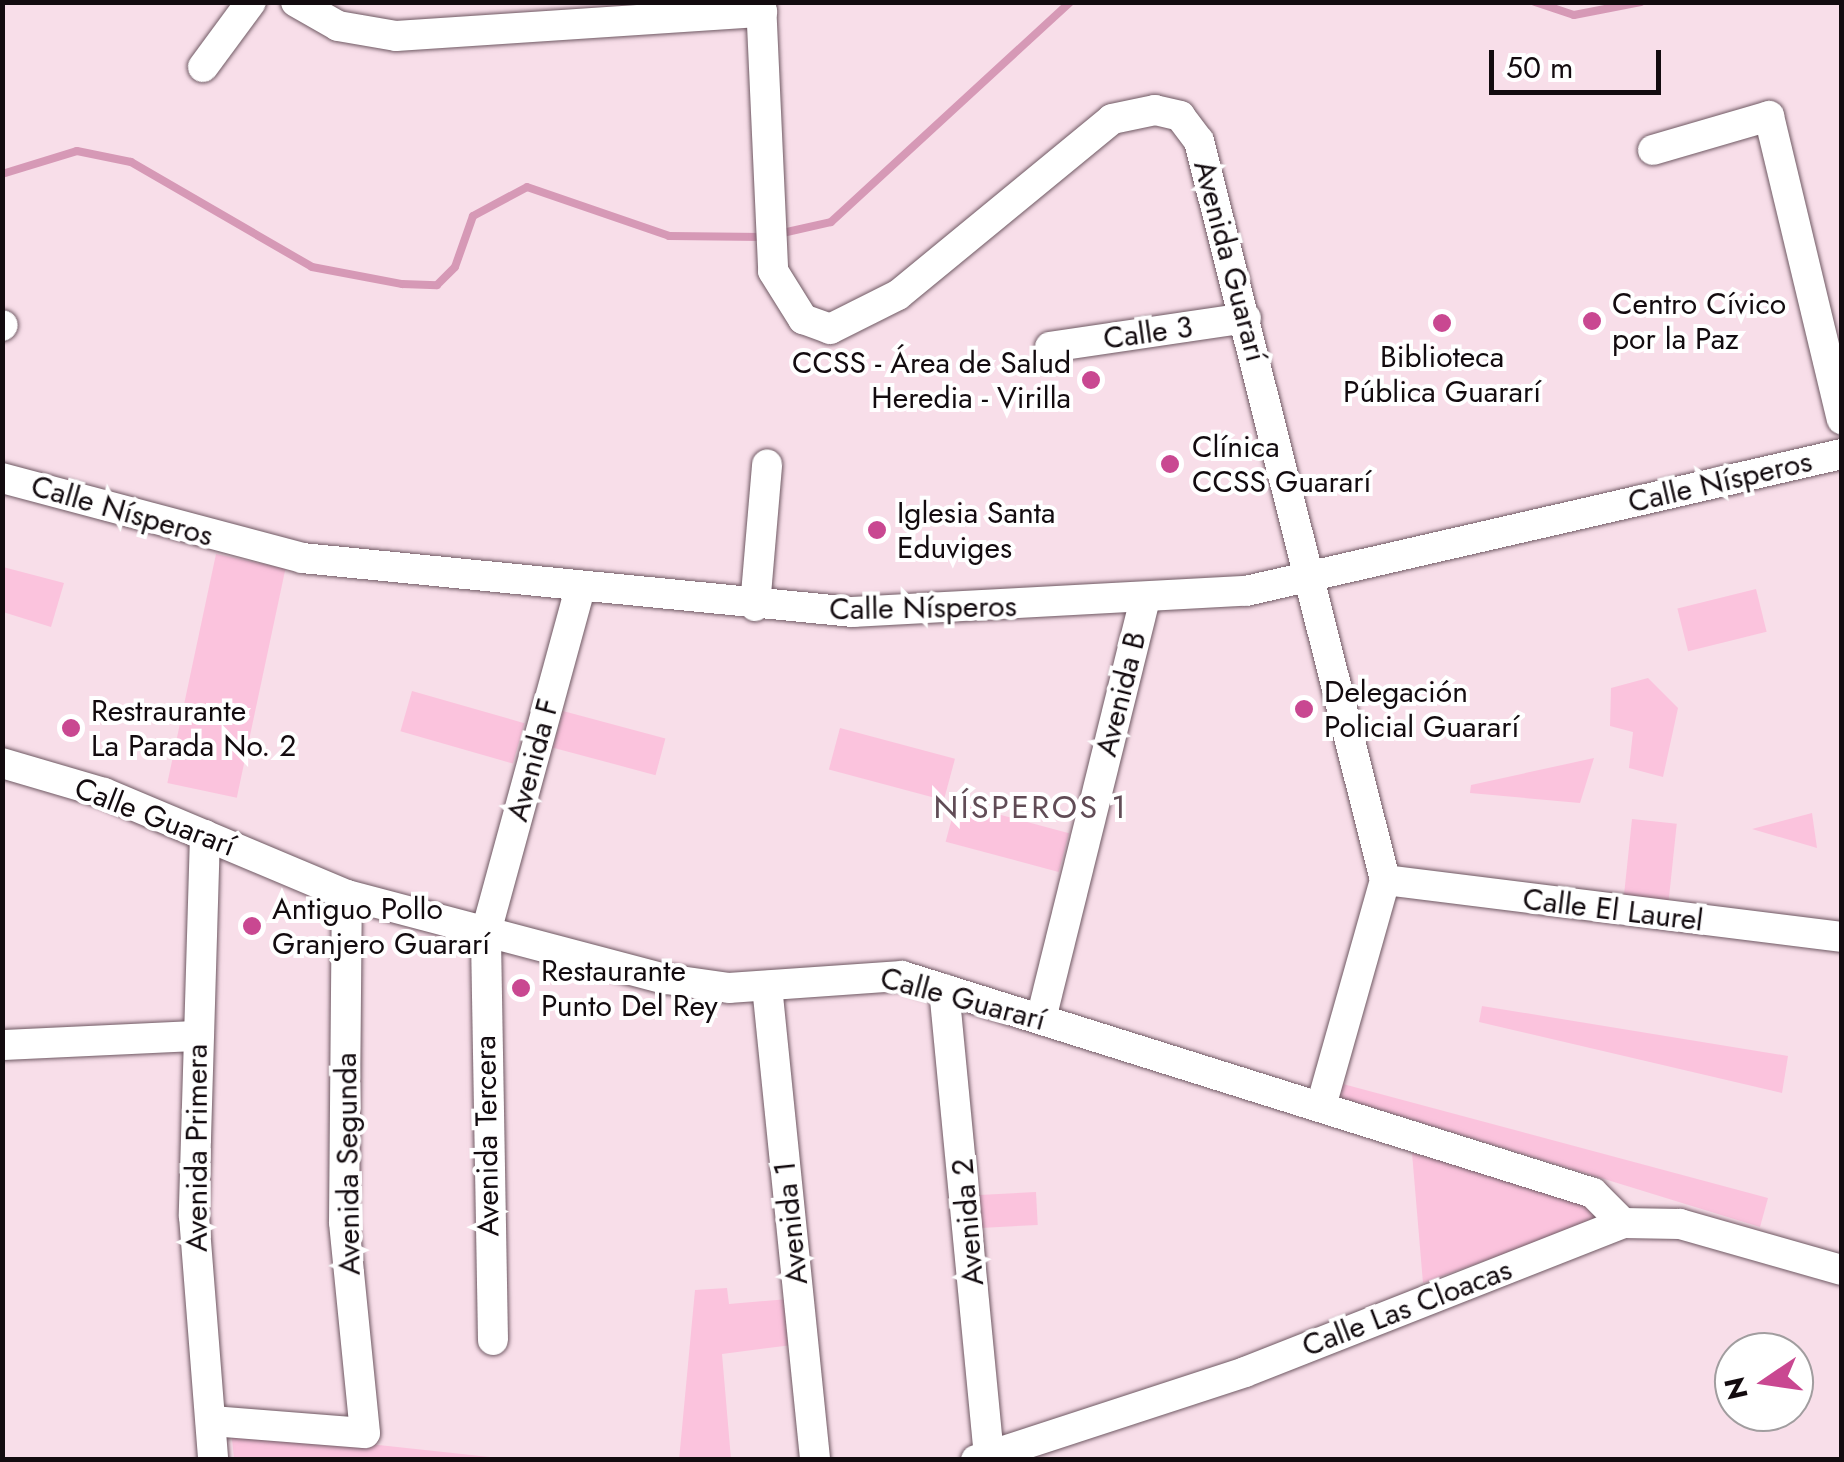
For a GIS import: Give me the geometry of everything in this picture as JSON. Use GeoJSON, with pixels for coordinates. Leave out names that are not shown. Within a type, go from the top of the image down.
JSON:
{"type":"FeatureCollection","features":[{"type":"Feature","properties":{"kind":"street"},"geometry":{"type":"LineString","coordinates":[[202,67],[251,2]]}},
{"type":"Feature","properties":{"kind":"street"},"geometry":{"type":"LineString","coordinates":[[296,2],[338,26],[396,36],[761,8]]}},
{"type":"Feature","properties":{"kind":"street","name":"Avenida Guararí"},"geometry":{"type":"LineString","coordinates":[[761,8],[773,271],[802,319],[830,329],[864,318],[1112,120],[1156,110],[1180,116],[1199,141],[1385,880],[1321,1106]]}},
{"type":"Feature","properties":{"kind":"street"},"geometry":{"type":"LineString","coordinates":[[1653,150],[1769,116],[1842,419]]}},
{"type":"Feature","properties":{"kind":"street","name":"Calle 3"},"geometry":{"type":"LineString","coordinates":[[1050,347],[1246,318]]}},
{"type":"Feature","properties":{"kind":"street","name":"Calle Nísperos"},"geometry":{"type":"LineString","coordinates":[[2,478],[302,558],[755,606],[852,612],[1144,602],[1308,575],[1842,454]]}},
{"type":"Feature","properties":{"kind":"street"},"geometry":{"type":"LineString","coordinates":[[755,606],[767,465]]}},
{"type":"Feature","properties":{"kind":"street","name":"Avenida F"},"geometry":{"type":"LineString","coordinates":[[486,932],[580,588]]}},
{"type":"Feature","properties":{"kind":"street","name":"Avenida B"},"geometry":{"type":"LineString","coordinates":[[1041,1019],[1144,602]]}},
{"type":"Feature","properties":{"kind":"street","name":"Calle Guararí"},"geometry":{"type":"LineString","coordinates":[[2,763],[204,835],[346,895],[666,979],[767,986],[871,974],[944,989],[1593,1194],[1623,1224]]}},
{"type":"Feature","properties":{"kind":"street","name":"Avenida Primera"},"geometry":{"type":"LineString","coordinates":[[204,835],[194,1216],[213,1460]]}},
{"type":"Feature","properties":{"kind":"street","name":"Calle El Laurel"},"geometry":{"type":"LineString","coordinates":[[1385,880],[1842,937]]}},
{"type":"Feature","properties":{"kind":"street","name":"Avenida Segunda"},"geometry":{"type":"LineString","coordinates":[[211,1421],[365,1433],[344,1222],[346,895]]}},
{"type":"Feature","properties":{"kind":"street","name":"Avenida Tercera"},"geometry":{"type":"LineString","coordinates":[[486,932],[494,1340]]}},
{"type":"Feature","properties":{"kind":"street","name":"Avenida 1"},"geometry":{"type":"LineString","coordinates":[[767,986],[815,1460]]}},
{"type":"Feature","properties":{"kind":"street","name":"Avenida 2"},"geometry":{"type":"LineString","coordinates":[[944,989],[983,1457]]}},
{"type":"Feature","properties":{"kind":"street"},"geometry":{"type":"LineString","coordinates":[[2,1045],[196,1036]]}},
{"type":"Feature","properties":{"kind":"street","name":"Calle Las Cloacas"},"geometry":{"type":"LineString","coordinates":[[983,1457],[1245,1372],[1623,1224],[1680,1224],[1842,1270]]}},
{"type":"Feature","properties":{"kind":"shaded area"},"geometry":{"type":"Polygon","coordinates":[[[216,554],[285,569],[237,798],[167,783],[216,554]]]}},
{"type":"Feature","properties":{"kind":"shaded area"},"geometry":{"type":"Polygon","coordinates":[[[3,567],[64,583],[51,627],[3,612],[3,567]]]}},
{"type":"Feature","properties":{"kind":"shaded area"},"geometry":{"type":"Polygon","coordinates":[[[1756,589],[1767,632],[1688,651],[1677,609],[1756,589]]]}},
{"type":"Feature","properties":{"kind":"shaded area"},"geometry":{"type":"Polygon","coordinates":[[[1648,678],[1678,708],[1663,777],[1629,768],[1633,732],[1610,726],[1611,688],[1648,678]]]}},
{"type":"Feature","properties":{"kind":"shaded area"},"geometry":{"type":"Polygon","coordinates":[[[412,691],[524,723],[513,764],[400,731],[412,691]]]}},
{"type":"Feature","properties":{"kind":"shaded area"},"geometry":{"type":"Polygon","coordinates":[[[563,711],[665,738],[656,775],[553,748],[563,711]]]}},
{"type":"Feature","properties":{"kind":"shaded area"},"geometry":{"type":"Polygon","coordinates":[[[840,728],[955,759],[944,800],[829,770],[840,728]]]}},
{"type":"Feature","properties":{"kind":"shaded area"},"geometry":{"type":"Polygon","coordinates":[[[1594,758],[1580,803],[1470,793],[1471,785],[1594,758]]]}},
{"type":"Feature","properties":{"kind":"shaded area"},"geometry":{"type":"Polygon","coordinates":[[[956,803],[1069,833],[1059,872],[946,842],[956,803]]]}},
{"type":"Feature","properties":{"kind":"shaded area"},"geometry":{"type":"Polygon","coordinates":[[[1812,813],[1817,848],[1752,829],[1812,813]]]}},
{"type":"Feature","properties":{"kind":"shaded area"},"geometry":{"type":"Polygon","coordinates":[[[1632,819],[1677,824],[1668,904],[1624,900],[1632,819]]]}},
{"type":"Feature","properties":{"kind":"shaded area"},"geometry":{"type":"Polygon","coordinates":[[[1482,1006],[1788,1056],[1782,1093],[1479,1022],[1482,1006]]]}},
{"type":"Feature","properties":{"kind":"shaded area"},"geometry":{"type":"Polygon","coordinates":[[[1343,1084],[1768,1198],[1760,1227],[1339,1097],[1343,1084]]]}},
{"type":"Feature","properties":{"kind":"shaded area"},"geometry":{"type":"Polygon","coordinates":[[[1412,1153],[1587,1202],[1597,1220],[1423,1283],[1412,1153]]]}},
{"type":"Feature","properties":{"kind":"shaded area"},"geometry":{"type":"Polygon","coordinates":[[[1036,1192],[1038,1225],[981,1228],[979,1195],[1036,1192]]]}},
{"type":"Feature","properties":{"kind":"shaded area"},"geometry":{"type":"Polygon","coordinates":[[[727,1288],[729,1304],[788,1299],[792,1345],[722,1354],[731,1459],[679,1460],[695,1290],[727,1288]]]}},
{"type":"Feature","properties":{"kind":"shaded area"},"geometry":{"type":"Polygon","coordinates":[[[231,1429],[508,1459],[234,1459],[231,1429]]]}},
{"type":"Feature","properties":{"kind":"waterway"},"geometry":{"type":"LineString","coordinates":[[778,234],[831,222],[1070,2]]}},
{"type":"Feature","properties":{"kind":"waterway"},"geometry":{"type":"LineString","coordinates":[[1535,2],[1574,15],[1641,2]]}},
{"type":"Feature","properties":{"kind":"waterway"},"geometry":{"type":"LineString","coordinates":[[2,174],[77,151],[131,162],[312,267],[402,284],[437,285],[455,267],[473,216],[527,187],[669,236],[764,237]]}},
{"type":"Feature","properties":{"kind":"place","name":"Centro Cívico por la Paz"},"geometry":{"type":"Point","coordinates":[1592,321]}},
{"type":"Feature","properties":{"kind":"place","name":"Biblioteca Pública Guararí"},"geometry":{"type":"Point","coordinates":[1442,323]}},
{"type":"Feature","properties":{"kind":"place","name":"CCSS - Área de Salud Heredia - Virilla"},"geometry":{"type":"Point","coordinates":[1091,380]}},
{"type":"Feature","properties":{"kind":"place","name":"Clínica CCSS Guararí"},"geometry":{"type":"Point","coordinates":[1170,464]}},
{"type":"Feature","properties":{"kind":"place","name":"Iglesia Santa Eduviges"},"geometry":{"type":"Point","coordinates":[877,530]}},
{"type":"Feature","properties":{"kind":"place","name":"Delegación Policial Guararí"},"geometry":{"type":"Point","coordinates":[1304,709]}},
{"type":"Feature","properties":{"kind":"place","name":"Restraurante La Parada No. 2"},"geometry":{"type":"Point","coordinates":[71,728]}},
{"type":"Feature","properties":{"kind":"place","name":"Antiguo Pollo Granjero Guararí"},"geometry":{"type":"Point","coordinates":[252,926]}},
{"type":"Feature","properties":{"kind":"place","name":"Restaurante Punto Del Rey"},"geometry":{"type":"Point","coordinates":[521,988]}},
{"type":"Feature","properties":{"kind":"district","name":"NÍSPEROS 1"},"geometry":{"type":"Point","coordinates":[1031,807]}}]}
